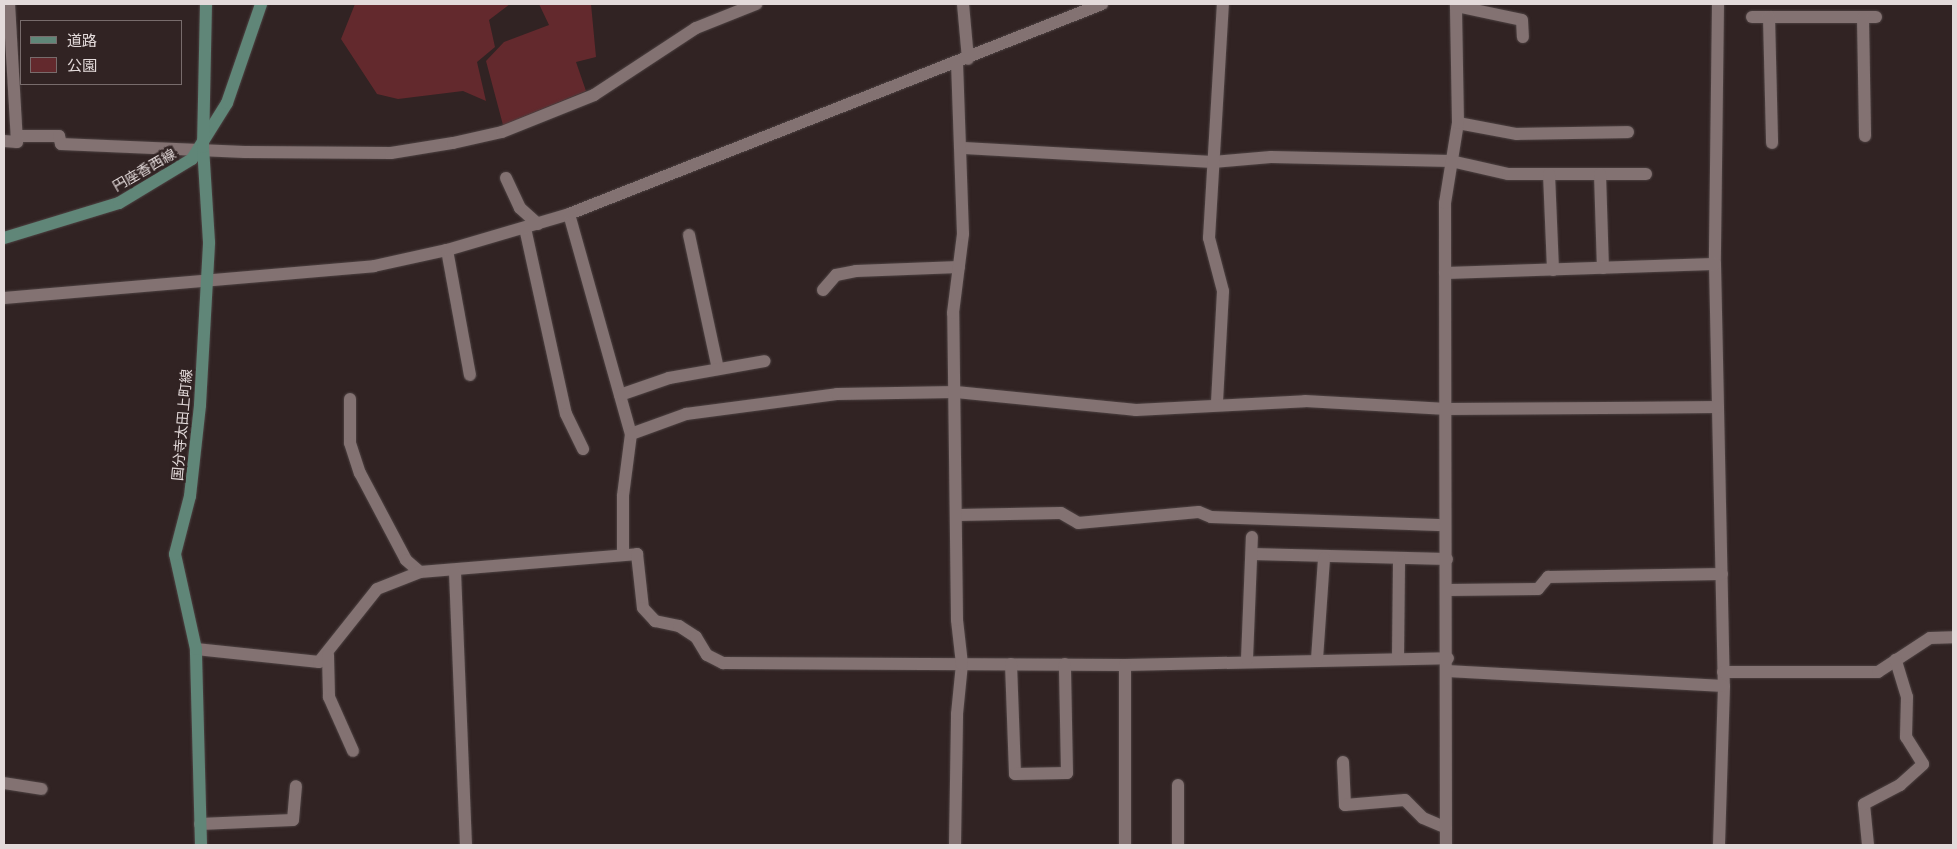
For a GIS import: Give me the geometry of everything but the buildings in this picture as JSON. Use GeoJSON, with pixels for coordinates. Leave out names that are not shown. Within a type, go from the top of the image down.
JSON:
{"type":"FeatureCollection","features":[{"type":"Feature","properties":{"kind":"main road","name":"国分寺太田上町線"},"geometry":{"type":"LineString","coordinates":[[201,845],[196,649],[175,554],[195,465],[207,283],[203,148],[206,4]]}},
{"type":"Feature","properties":{"kind":"main road","name":"円座香西線"},"geometry":{"type":"LineString","coordinates":[[4,238],[119,203],[174,172],[203,148],[236,82],[261,4]]}},
{"type":"Feature","properties":{"kind":"street"},"geometry":{"type":"LineString","coordinates":[[4,141],[18,142],[17,79],[9,4]]}},
{"type":"Feature","properties":{"kind":"street"},"geometry":{"type":"LineString","coordinates":[[17,136],[59,136],[61,144],[203,148],[245,152],[390,153],[502,132],[594,95],[696,28],[756,4]]}},
{"type":"Feature","properties":{"kind":"street"},"geometry":{"type":"LineString","coordinates":[[955,845],[957,714],[962,664],[958,620],[956,392],[953,313],[959,267],[964,148],[963,4]]}},
{"type":"Feature","properties":{"kind":"street"},"geometry":{"type":"LineString","coordinates":[[4,298],[207,283],[374,266],[447,250],[569,214],[963,61],[1102,4]]}},
{"type":"Feature","properties":{"kind":"street"},"geometry":{"type":"LineString","coordinates":[[1218,402],[1224,291],[1209,238],[1223,4]]}},
{"type":"Feature","properties":{"kind":"street"},"geometry":{"type":"LineString","coordinates":[[1718,4],[1715,264],[1724,686],[1719,845]]}},
{"type":"Feature","properties":{"kind":"street"},"geometry":{"type":"LineString","coordinates":[[1819,4],[1821,17]]}},
{"type":"Feature","properties":{"kind":"street"},"geometry":{"type":"LineString","coordinates":[[1446,845],[1448,590],[1445,525],[1447,409],[1446,187],[1458,123],[1456,5],[1522,20],[1523,37]]}},
{"type":"Feature","properties":{"kind":"street"},"geometry":{"type":"LineString","coordinates":[[1752,17],[1869,18],[1865,136]]}},
{"type":"Feature","properties":{"kind":"street"},"geometry":{"type":"LineString","coordinates":[[1769,17],[1772,143]]}},
{"type":"Feature","properties":{"kind":"street"},"geometry":{"type":"LineString","coordinates":[[1458,123],[1517,134],[1628,132]]}},
{"type":"Feature","properties":{"kind":"street"},"geometry":{"type":"LineString","coordinates":[[964,148],[1213,162],[1271,157],[1451,161],[1508,174],[1646,174]]}},
{"type":"Feature","properties":{"kind":"street"},"geometry":{"type":"LineString","coordinates":[[1549,174],[1554,270]]}},
{"type":"Feature","properties":{"kind":"street"},"geometry":{"type":"LineString","coordinates":[[1600,174],[1603,268]]}},
{"type":"Feature","properties":{"kind":"street"},"geometry":{"type":"LineString","coordinates":[[506,178],[520,208],[532,226],[566,414],[583,449]]}},
{"type":"Feature","properties":{"kind":"street"},"geometry":{"type":"LineString","coordinates":[[569,214],[631,434],[623,496],[623,552]]}},
{"type":"Feature","properties":{"kind":"street"},"geometry":{"type":"LineString","coordinates":[[689,235],[718,369]]}},
{"type":"Feature","properties":{"kind":"street"},"geometry":{"type":"LineString","coordinates":[[447,250],[470,374]]}},
{"type":"Feature","properties":{"kind":"street"},"geometry":{"type":"LineString","coordinates":[[1445,273],[1715,264]]}},
{"type":"Feature","properties":{"kind":"street"},"geometry":{"type":"LineString","coordinates":[[823,290],[836,274],[856,271],[959,267]]}},
{"type":"Feature","properties":{"kind":"street"},"geometry":{"type":"LineString","coordinates":[[620,395],[669,378],[765,361]]}},
{"type":"Feature","properties":{"kind":"street"},"geometry":{"type":"LineString","coordinates":[[631,434],[686,414],[777,400],[837,394],[956,392],[1136,410],[1218,402],[1305,400],[1447,409],[1718,407]]}},
{"type":"Feature","properties":{"kind":"street"},"geometry":{"type":"LineString","coordinates":[[350,399],[350,443],[360,473],[406,560],[420,572]]}},
{"type":"Feature","properties":{"kind":"street"},"geometry":{"type":"LineString","coordinates":[[958,515],[1061,513],[1078,523],[1200,512],[1211,517],[1445,525]]}},
{"type":"Feature","properties":{"kind":"street"},"geometry":{"type":"LineString","coordinates":[[1247,659],[1252,537]]}},
{"type":"Feature","properties":{"kind":"street"},"geometry":{"type":"LineString","coordinates":[[196,649],[319,662],[328,656],[350,617],[377,589],[420,572],[455,572],[623,552],[637,554],[643,608],[655,621],[678,626],[696,637],[707,655],[723,663],[1125,665],[1247,659],[1398,658],[1448,664],[1724,686]]}},
{"type":"Feature","properties":{"kind":"street"},"geometry":{"type":"LineString","coordinates":[[1252,554],[1324,558],[1447,560]]}},
{"type":"Feature","properties":{"kind":"street"},"geometry":{"type":"LineString","coordinates":[[1317,659],[1324,558]]}},
{"type":"Feature","properties":{"kind":"street"},"geometry":{"type":"LineString","coordinates":[[1398,658],[1399,560]]}},
{"type":"Feature","properties":{"kind":"street"},"geometry":{"type":"LineString","coordinates":[[455,572],[466,845]]}},
{"type":"Feature","properties":{"kind":"street"},"geometry":{"type":"LineString","coordinates":[[1448,590],[1538,588],[1548,577],[1722,574]]}},
{"type":"Feature","properties":{"kind":"street"},"geometry":{"type":"LineString","coordinates":[[1723,672],[1855,675],[1878,672],[1930,638],[1953,637]]}},
{"type":"Feature","properties":{"kind":"street"},"geometry":{"type":"LineString","coordinates":[[328,656],[329,697],[354,751]]}},
{"type":"Feature","properties":{"kind":"street"},"geometry":{"type":"LineString","coordinates":[[1868,845],[1864,804],[1900,784],[1923,764],[1906,737],[1907,697],[1896,660]]}},
{"type":"Feature","properties":{"kind":"street"},"geometry":{"type":"LineString","coordinates":[[1011,664],[1015,774],[1067,773],[1065,664]]}},
{"type":"Feature","properties":{"kind":"street"},"geometry":{"type":"LineString","coordinates":[[1125,665],[1125,845]]}},
{"type":"Feature","properties":{"kind":"street"},"geometry":{"type":"LineString","coordinates":[[1343,762],[1345,804],[1405,800],[1423,818],[1446,828]]}},
{"type":"Feature","properties":{"kind":"street"},"geometry":{"type":"LineString","coordinates":[[4,783],[42,789]]}},
{"type":"Feature","properties":{"kind":"street"},"geometry":{"type":"LineString","coordinates":[[1178,785],[1178,845]]}},
{"type":"Feature","properties":{"kind":"street"},"geometry":{"type":"LineString","coordinates":[[200,824],[294,820],[296,786]]}},
{"type":"Feature","properties":{"kind":"green space"},"geometry":{"type":"Polygon","coordinates":[[[355,4],[510,4],[489,20],[495,47],[477,62],[486,101],[463,91],[398,99],[377,94],[341,39],[355,4]]]}},
{"type":"Feature","properties":{"kind":"green space"},"geometry":{"type":"Polygon","coordinates":[[[539,4],[591,4],[596,57],[576,62],[586,91],[503,125],[486,61],[504,42],[549,25],[539,4]]]}}]}
